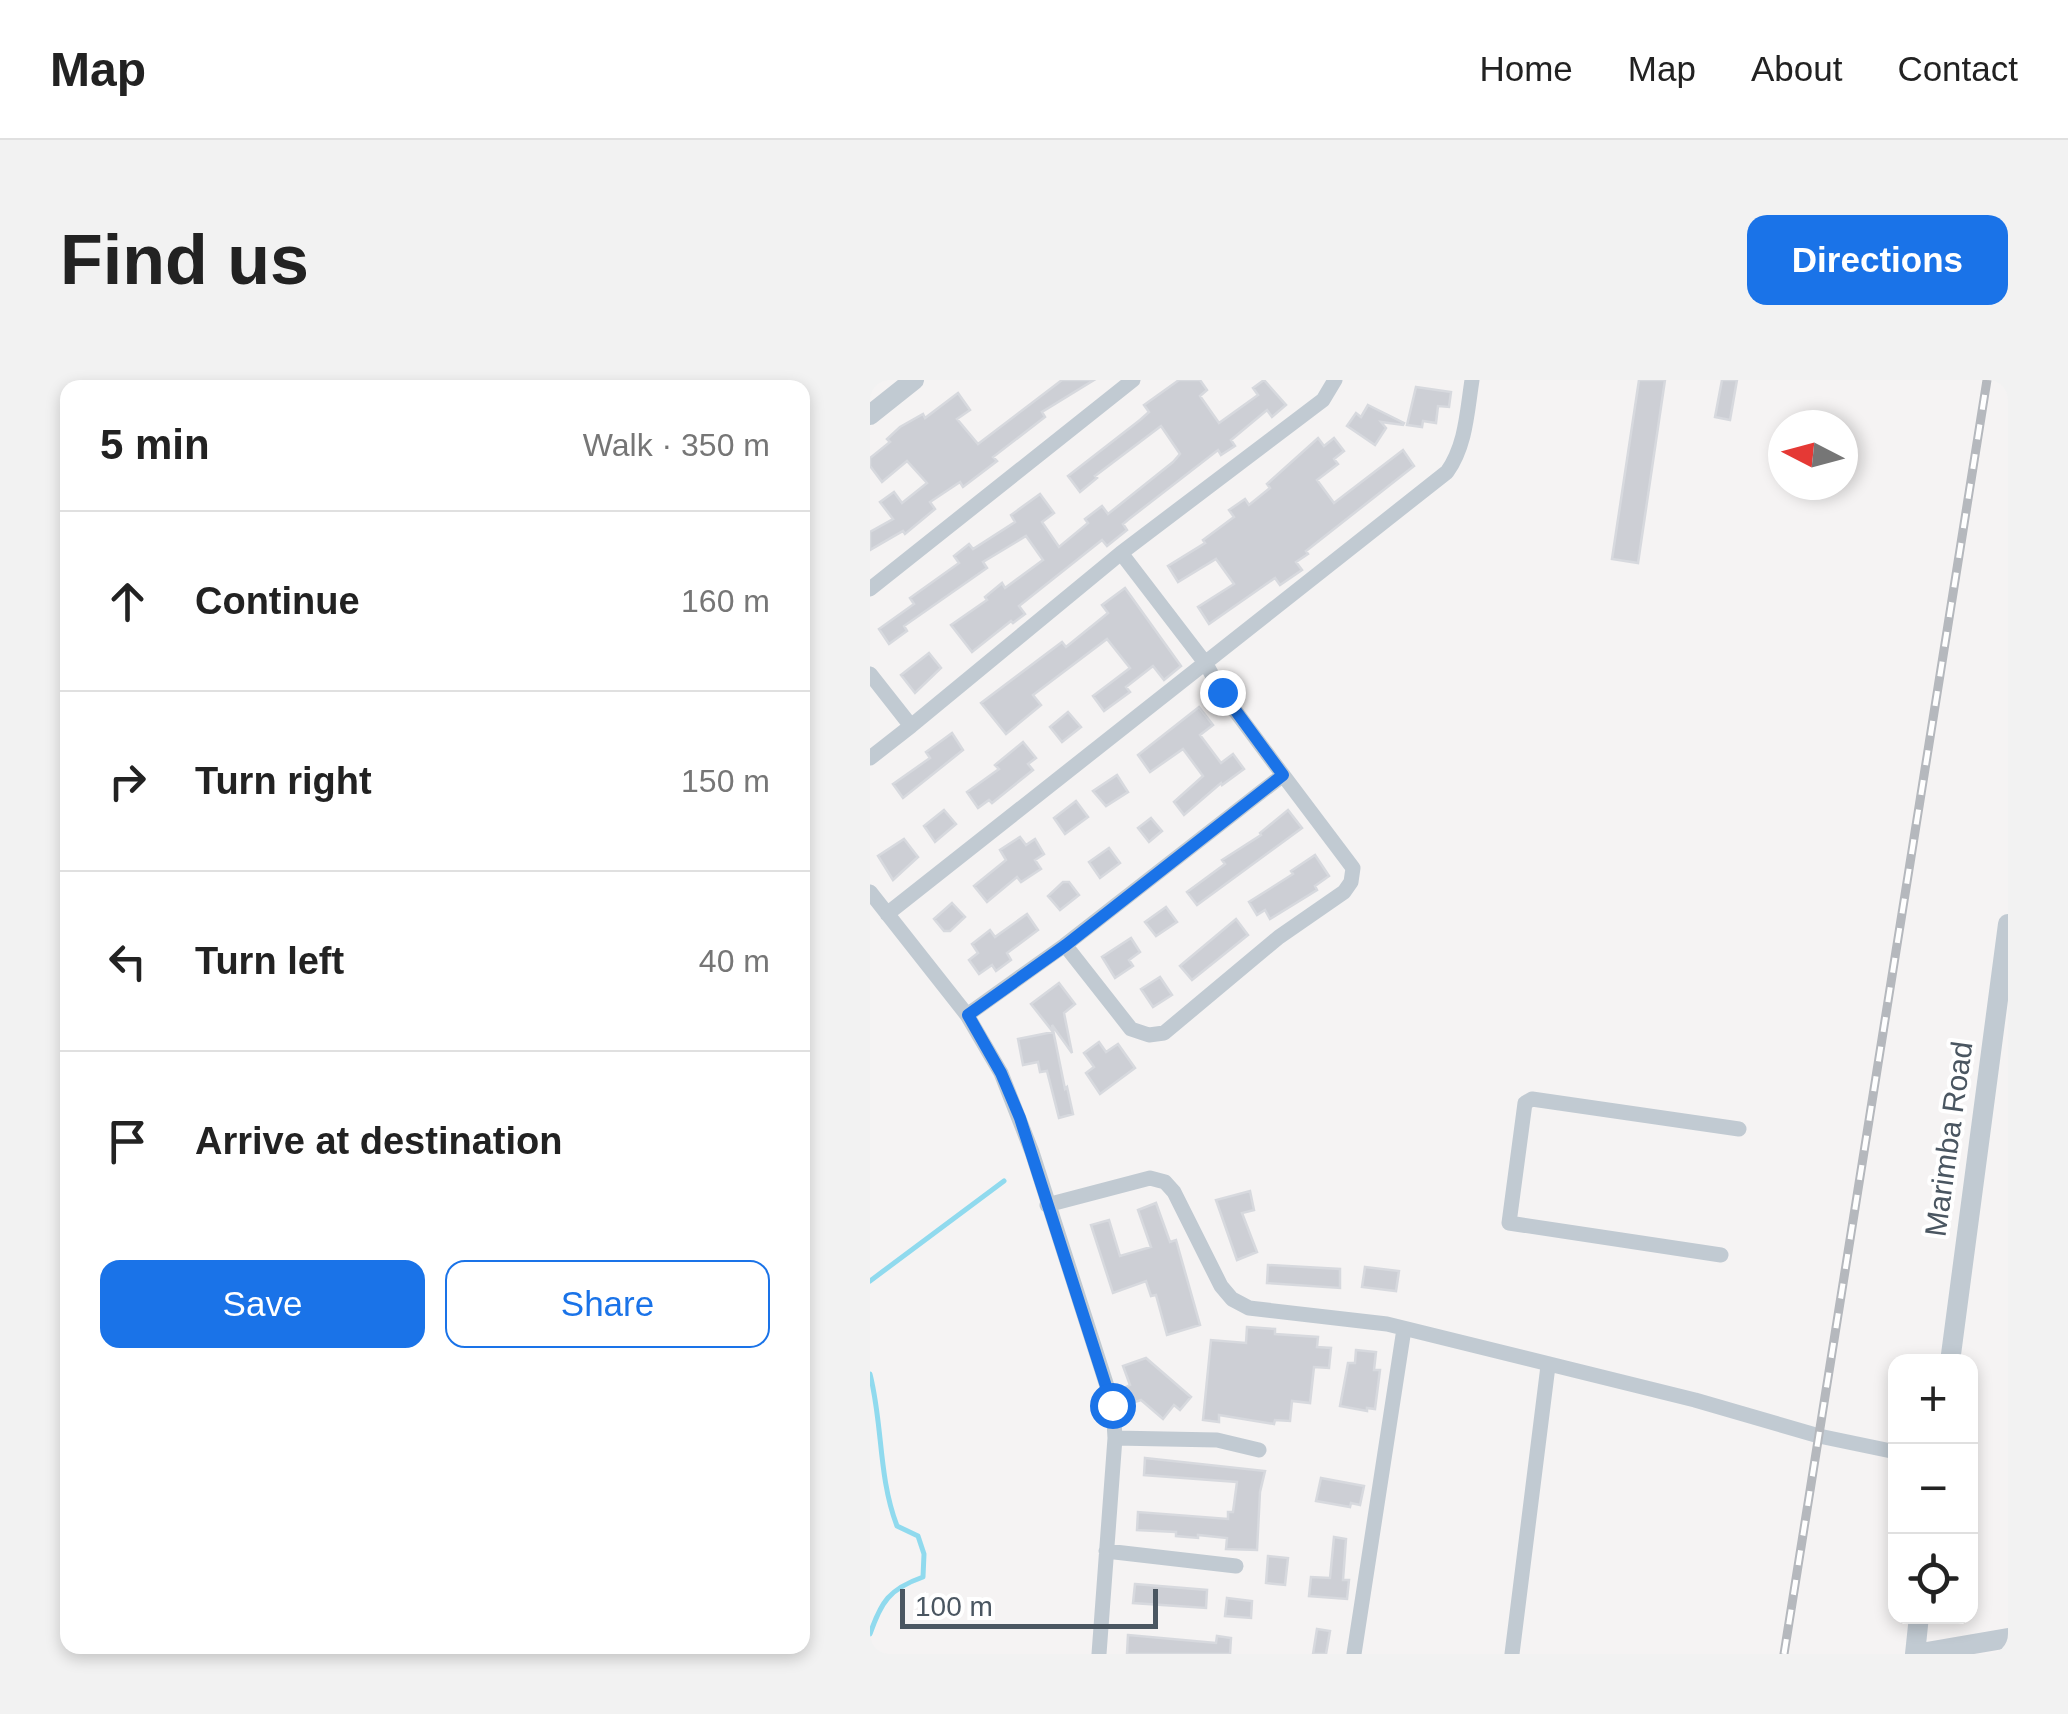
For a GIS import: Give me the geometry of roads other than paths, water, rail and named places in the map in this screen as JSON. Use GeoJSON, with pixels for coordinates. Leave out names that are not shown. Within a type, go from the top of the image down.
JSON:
{"type":"FeatureCollection","features":[{"type":"Feature","properties":{"kind":"street"},"geometry":{"type":"LineString","coordinates":[[870,415],[914,380]]}},
{"type":"Feature","properties":{"kind":"street"},"geometry":{"type":"LineString","coordinates":[[870,589],[1134,380]]}},
{"type":"Feature","properties":{"kind":"street"},"geometry":{"type":"LineString","coordinates":[[870,758],[1122,553],[1324,400],[1334,380]]}},
{"type":"Feature","properties":{"kind":"street"},"geometry":{"type":"LineString","coordinates":[[887,914],[1447,472],[1458,457],[1472,380]]}},
{"type":"Feature","properties":{"kind":"street"},"geometry":{"type":"LineString","coordinates":[[1066,945],[1131,1029],[1148,1035],[1164,1032],[1279,937],[1344,892],[1351,882],[1353,868],[1122,553]]}},
{"type":"Feature","properties":{"kind":"street"},"geometry":{"type":"LineString","coordinates":[[870,674],[910,726]]}},
{"type":"Feature","properties":{"kind":"street"},"geometry":{"type":"LineString","coordinates":[[968,1015],[1066,945],[1283,775]]}},
{"type":"Feature","properties":{"kind":"street"},"geometry":{"type":"LineString","coordinates":[[870,892],[968,1015],[1001,1073],[1032,1152],[1112,1405],[1115,1438],[1099,1654]]}},
{"type":"Feature","properties":{"kind":"street","name":"Marimba Road"},"geometry":{"type":"LineString","coordinates":[[1951,1354],[2008,924]]}},
{"type":"Feature","properties":{"kind":"street"},"geometry":{"type":"LineString","coordinates":[[1721,1255],[1509,1222],[1523,1120],[1526,1103],[1532,1099],[1739,1129]]}},
{"type":"Feature","properties":{"kind":"street"},"geometry":{"type":"LineString","coordinates":[[1047,1205],[1150,1178],[1165,1182],[1174,1192],[1221,1286],[1232,1299],[1249,1308],[1404,1329],[1888,1450]]}},
{"type":"Feature","properties":{"kind":"street"},"geometry":{"type":"LineString","coordinates":[[1354,1654],[1404,1329]]}},
{"type":"Feature","properties":{"kind":"street"},"geometry":{"type":"LineString","coordinates":[[1512,1654],[1548,1366]]}},
{"type":"Feature","properties":{"kind":"street"},"geometry":{"type":"LineString","coordinates":[[1115,1438],[1216,1440],[1259,1450]]}},
{"type":"Feature","properties":{"kind":"street"},"geometry":{"type":"LineString","coordinates":[[1106,1551],[1236,1566]]}},
{"type":"Feature","properties":{"kind":"street"},"geometry":{"type":"LineString","coordinates":[[1919,1624],[1915,1654],[2008,1638]]}},
{"type":"Feature","properties":{"kind":"waterway"},"geometry":{"type":"LineString","coordinates":[[870,1281],[1004,1181]]}},
{"type":"Feature","properties":{"kind":"waterway"},"geometry":{"type":"LineString","coordinates":[[870,1374],[891,1507],[897,1526],[918,1536],[924,1554],[923,1577],[902,1586],[888,1598],[870,1634]]}},
{"type":"Feature","properties":{"kind":"railway"},"geometry":{"type":"LineString","coordinates":[[1784,1654],[1987,380]]}}]}
